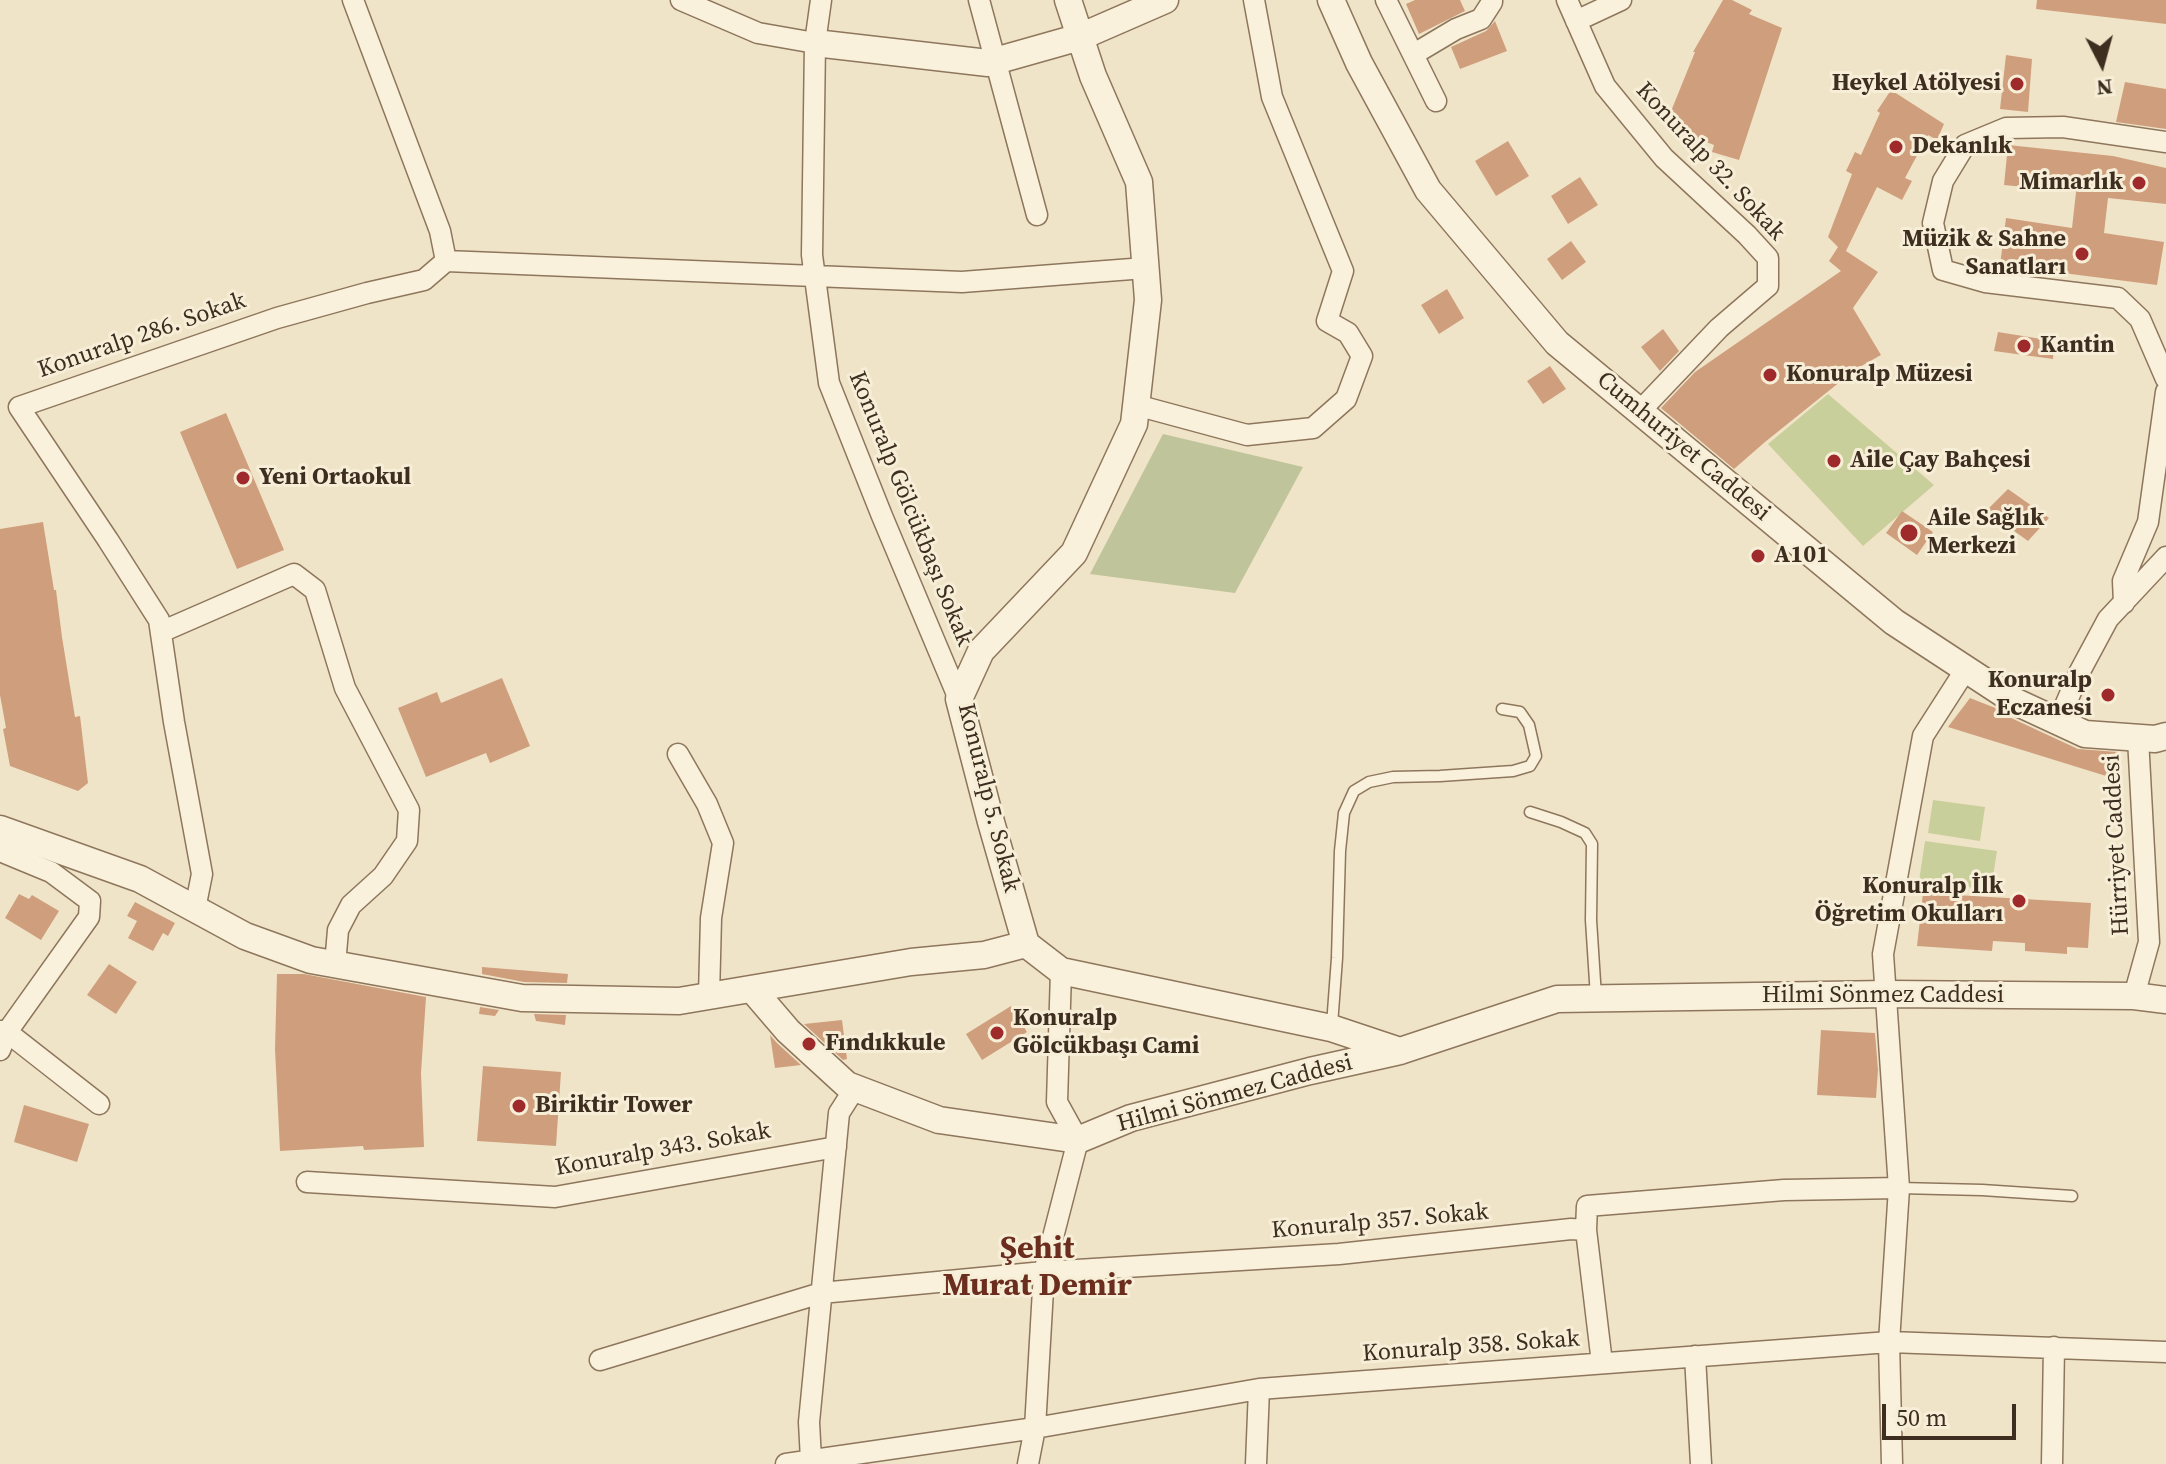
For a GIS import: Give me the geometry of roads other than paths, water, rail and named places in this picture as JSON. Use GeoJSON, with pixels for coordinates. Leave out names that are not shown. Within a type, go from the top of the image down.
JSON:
{"type":"FeatureCollection","features":[{"type":"Feature","properties":{"kind":"street"},"geometry":{"type":"LineString","coordinates":[[353,0],[440,231],[446,261],[962,282],[1145,268]]}},
{"type":"Feature","properties":{"kind":"street","name":"Konuralp Gölcükbaşı Sokak"},"geometry":{"type":"LineString","coordinates":[[821,0],[815,43],[812,255],[829,383],[959,699]]}},
{"type":"Feature","properties":{"kind":"street"},"geometry":{"type":"LineString","coordinates":[[979,0],[1037,215]]}},
{"type":"Feature","properties":{"kind":"street","name":"Konuralp 5. Sokak"},"geometry":{"type":"LineString","coordinates":[[1026,944],[959,699],[981,651],[1074,553],[1134,424],[1148,300],[1139,182],[1093,76],[1068,0]]}},
{"type":"Feature","properties":{"kind":"street"},"geometry":{"type":"LineString","coordinates":[[687,1],[758,33],[815,43],[988,63],[1080,37],[1165,0]]}},
{"type":"Feature","properties":{"kind":"street"},"geometry":{"type":"LineString","coordinates":[[1136,405],[1247,435],[1313,428],[1346,399],[1362,356],[1348,333],[1327,321],[1343,271],[1272,97],[1254,0]]}},
{"type":"Feature","properties":{"kind":"street","name":"Cumhuriyet Caddesi"},"geometry":{"type":"LineString","coordinates":[[1331,0],[1359,63],[1428,190],[1557,343],[1894,622],[2016,702],[2085,734],[2155,739],[2166,736]]}},
{"type":"Feature","properties":{"kind":"street"},"geometry":{"type":"LineString","coordinates":[[1414,54],[1456,29],[1481,19],[1492,0]]}},
{"type":"Feature","properties":{"kind":"street","name":"Konuralp 32. Sokak"},"geometry":{"type":"LineString","coordinates":[[1567,0],[1605,86],[1664,158],[1768,258],[1768,286],[1719,328],[1640,411]]}},
{"type":"Feature","properties":{"kind":"street"},"geometry":{"type":"LineString","coordinates":[[1576,21],[1621,0]]}},
{"type":"Feature","properties":{"kind":"street"},"geometry":{"type":"LineString","coordinates":[[1391,2],[1436,101]]}},
{"type":"Feature","properties":{"kind":"street"},"geometry":{"type":"LineString","coordinates":[[2166,142],[2063,127],[2006,128],[1965,145],[1943,181],[1933,223],[1943,270],[1985,282],[2118,298],[2140,319],[2166,379]]}},
{"type":"Feature","properties":{"kind":"street","name":"Konuralp 286. Sokak"},"geometry":{"type":"LineString","coordinates":[[195,909],[202,874],[159,620],[9,410],[277,318],[424,280],[446,261]]}},
{"type":"Feature","properties":{"kind":"street"},"geometry":{"type":"LineString","coordinates":[[2124,603],[2123,581],[2148,522],[2166,392]]}},
{"type":"Feature","properties":{"kind":"street"},"geometry":{"type":"LineString","coordinates":[[2058,722],[2079,673],[2108,619],[2166,557]]}},
{"type":"Feature","properties":{"kind":"street"},"geometry":{"type":"LineString","coordinates":[[161,632],[294,574],[315,590],[345,688],[409,810],[407,841],[383,876],[351,905],[338,930],[335,965]]}},
{"type":"Feature","properties":{"kind":"street"},"geometry":{"type":"LineString","coordinates":[[1892,1464],[1889,1342],[1899,1188],[1883,954],[1923,736],[1966,669]]}},
{"type":"Feature","properties":{"kind":"street","name":"Hürriyet Caddesi"},"geometry":{"type":"LineString","coordinates":[[2134,996],[2149,942],[2138,738]]}},
{"type":"Feature","properties":{"kind":"street"},"geometry":{"type":"LineString","coordinates":[[678,754],[707,804],[723,843],[711,918],[709,996]]}},
{"type":"Feature","properties":{"kind":"street"},"geometry":{"type":"LineString","coordinates":[[0,829],[140,879],[245,936],[311,960],[522,998],[679,1001],[911,962],[984,955],[1026,944]]}},
{"type":"Feature","properties":{"kind":"street"},"geometry":{"type":"LineString","coordinates":[[0,851],[51,872],[90,901],[89,917],[2,1038],[99,1104]]}},
{"type":"Feature","properties":{"kind":"street","name":"Hilmi Sönmez Caddesi"},"geometry":{"type":"LineString","coordinates":[[1026,944],[1061,971],[1331,1028],[1400,1051]]}},
{"type":"Feature","properties":{"kind":"street"},"geometry":{"type":"LineString","coordinates":[[1028,1464],[1035,1428],[1044,1272],[1078,1140],[1057,1102],[1061,971]]}},
{"type":"Feature","properties":{"kind":"street"},"geometry":{"type":"LineString","coordinates":[[752,989],[788,1031],[847,1085],[939,1120],[1078,1140]]}},
{"type":"Feature","properties":{"kind":"street","name":"Hilmi Sönmez Caddesi"},"geometry":{"type":"LineString","coordinates":[[1078,1140],[1131,1118],[1400,1051],[1557,999],[1888,994],[2134,996],[2166,1000]]}},
{"type":"Feature","properties":{"kind":"street"},"geometry":{"type":"LineString","coordinates":[[811,1460],[809,1422],[839,1113],[855,1088]]}},
{"type":"Feature","properties":{"kind":"street","name":"Konuralp 343. Sokak"},"geometry":{"type":"LineString","coordinates":[[307,1182],[555,1197],[836,1147]]}},
{"type":"Feature","properties":{"kind":"street"},"geometry":{"type":"LineString","coordinates":[[1602,1363],[1586,1230],[1587,1206],[1784,1190],[1899,1188]]}},
{"type":"Feature","properties":{"kind":"street","name":"Konuralp 357. Sokak"},"geometry":{"type":"LineString","coordinates":[[600,1360],[821,1293],[1044,1272],[1339,1254],[1571,1229],[1586,1230]]}},
{"type":"Feature","properties":{"kind":"street","name":"Konuralp 358. Sokak"},"geometry":{"type":"LineString","coordinates":[[786,1464],[1035,1428],[1259,1389],[1889,1342],[2166,1352]]}},
{"type":"Feature","properties":{"kind":"street"},"geometry":{"type":"LineString","coordinates":[[2052,1464],[2054,1347]]}},
{"type":"Feature","properties":{"kind":"street"},"geometry":{"type":"LineString","coordinates":[[2166,1352],[2166,1360]]}},
{"type":"Feature","properties":{"kind":"street"},"geometry":{"type":"LineString","coordinates":[[1695,1356],[1701,1464]]}},
{"type":"Feature","properties":{"kind":"street"},"geometry":{"type":"LineString","coordinates":[[1256,1464],[1259,1389]]}},
{"type":"Feature","properties":{"kind":"lane"},"geometry":{"type":"LineString","coordinates":[[1331,1028],[1337,958],[1340,851],[1344,813],[1354,791],[1369,782],[1393,777],[1513,771],[1530,766],[1536,756],[1529,725],[1520,712],[1502,709]]}},
{"type":"Feature","properties":{"kind":"lane"},"geometry":{"type":"LineString","coordinates":[[1530,812],[1585,833],[1592,844],[1591,920],[1596,999]]}},
{"type":"Feature","properties":{"kind":"lane"},"geometry":{"type":"LineString","coordinates":[[1899,1188],[2072,1196]]}},
{"type":"Feature","properties":{"kind":"place","name":"Heykel Atölyesi"},"geometry":{"type":"Point","coordinates":[2017,84]}},
{"type":"Feature","properties":{"kind":"place","name":"Dekanlık"},"geometry":{"type":"Point","coordinates":[1896,147]}},
{"type":"Feature","properties":{"kind":"place","name":"Mimarlık"},"geometry":{"type":"Point","coordinates":[2139,183]}},
{"type":"Feature","properties":{"kind":"place","name":"Müzik & Sahne Sanatları"},"geometry":{"type":"Point","coordinates":[2082,254]}},
{"type":"Feature","properties":{"kind":"place","name":"Kantin"},"geometry":{"type":"Point","coordinates":[2024,346]}},
{"type":"Feature","properties":{"kind":"place","name":"Konuralp Müzesi"},"geometry":{"type":"Point","coordinates":[1770,375]}},
{"type":"Feature","properties":{"kind":"place","name":"Aile Çay Bahçesi"},"geometry":{"type":"Point","coordinates":[1834,461]}},
{"type":"Feature","properties":{"kind":"place","name":"Yeni Ortaokul"},"geometry":{"type":"Point","coordinates":[243,478]}},
{"type":"Feature","properties":{"kind":"place","name":"Aile Sağlık Merkezi"},"geometry":{"type":"Point","coordinates":[1909,533]}},
{"type":"Feature","properties":{"kind":"place","name":"A101"},"geometry":{"type":"Point","coordinates":[1758,556]}},
{"type":"Feature","properties":{"kind":"place","name":"Konuralp Eczanesi"},"geometry":{"type":"Point","coordinates":[2108,695]}},
{"type":"Feature","properties":{"kind":"place","name":"Konuralp İlk Öğretim Okulları"},"geometry":{"type":"Point","coordinates":[2019,901]}},
{"type":"Feature","properties":{"kind":"place","name":"Konuralp Gölcükbaşı Cami"},"geometry":{"type":"Point","coordinates":[997,1033]}},
{"type":"Feature","properties":{"kind":"place","name":"Fındıkkule"},"geometry":{"type":"Point","coordinates":[809,1044]}},
{"type":"Feature","properties":{"kind":"place","name":"Biriktir Tower"},"geometry":{"type":"Point","coordinates":[519,1106]}},
{"type":"Feature","properties":{"kind":"district","name":"Şehit Murat Demir"},"geometry":{"type":"Point","coordinates":[1037,1268]}}]}
